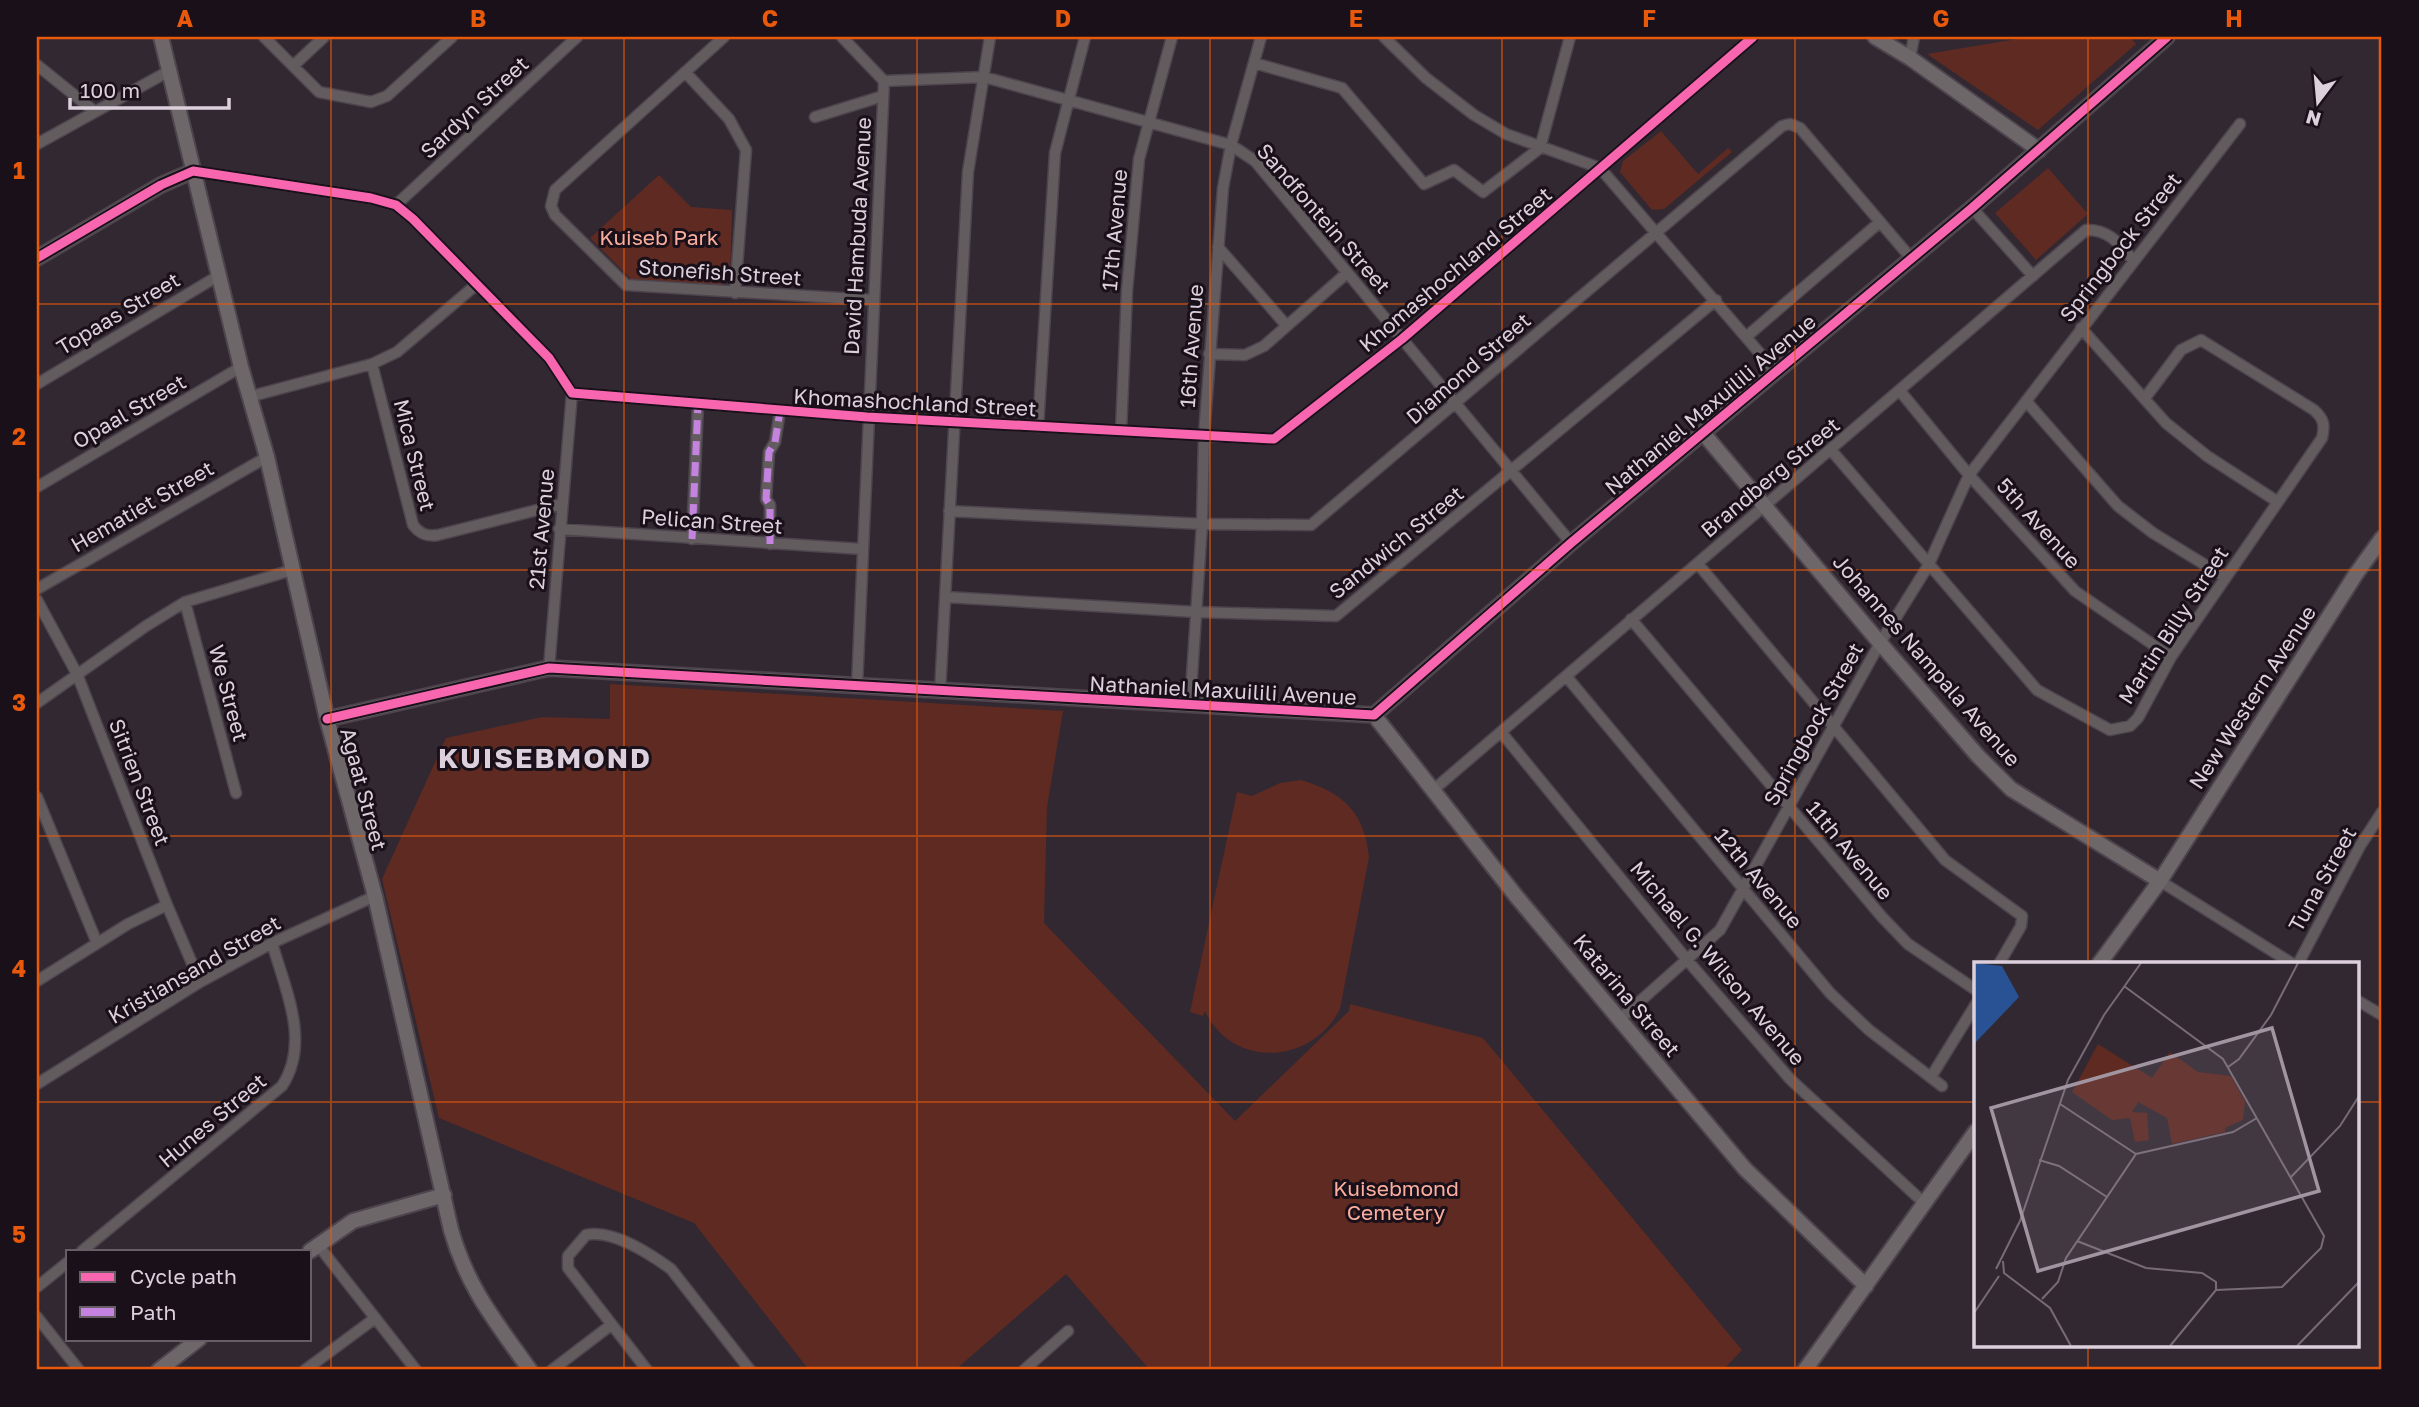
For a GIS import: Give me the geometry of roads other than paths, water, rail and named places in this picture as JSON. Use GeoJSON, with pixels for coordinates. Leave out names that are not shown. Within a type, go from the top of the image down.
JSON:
{"type":"FeatureCollection","features":[{"type":"Feature","properties":{"kind":"street","name":"Agaat Street"},"geometry":{"type":"LineString","coordinates":[[161,37],[218,276],[267,457],[327,719],[375,896],[461,1266],[474,1292],[530,1370]]}},
{"type":"Feature","properties":{"kind":"street"},"geometry":{"type":"LineString","coordinates":[[264,37],[319,92],[371,102],[387,96],[452,37]]}},
{"type":"Feature","properties":{"kind":"street"},"geometry":{"type":"LineString","coordinates":[[293,66],[324,37]]}},
{"type":"Feature","properties":{"kind":"street","name":"Sardyn Street"},"geometry":{"type":"LineString","coordinates":[[396,205],[578,37]]}},
{"type":"Feature","properties":{"kind":"street","name":"Stonefish Street"},"geometry":{"type":"LineString","coordinates":[[724,37],[555,190],[551,206],[561,223],[626,285],[873,300]]}},
{"type":"Feature","properties":{"kind":"street"},"geometry":{"type":"LineString","coordinates":[[842,37],[884,81]]}},
{"type":"Feature","properties":{"kind":"street"},"geometry":{"type":"LineString","coordinates":[[940,692],[968,172],[990,37]]}},
{"type":"Feature","properties":{"kind":"street"},"geometry":{"type":"LineString","coordinates":[[1038,426],[1055,153],[1067,98],[1085,37]]}},
{"type":"Feature","properties":{"kind":"street","name":"17th Avenue"},"geometry":{"type":"LineString","coordinates":[[1121,431],[1133,215],[1139,159],[1147,121],[1172,37]]}},
{"type":"Feature","properties":{"kind":"street","name":"16th Avenue"},"geometry":{"type":"LineString","coordinates":[[1190,706],[1202,524],[1209,354],[1223,188],[1231,145],[1261,37]]}},
{"type":"Feature","properties":{"kind":"street"},"geometry":{"type":"LineString","coordinates":[[1384,37],[1426,78],[1474,115],[1506,134],[1600,169],[1776,372]]}},
{"type":"Feature","properties":{"kind":"street"},"geometry":{"type":"LineString","coordinates":[[1254,63],[1342,88],[1424,184],[1454,170],[1478,189],[1489,190],[1540,148],[1570,37]]}},
{"type":"Feature","properties":{"kind":"street","name":"Khomashochland Street"},"geometry":{"type":"LineString","coordinates":[[572,393],[867,417],[1267,439],[1282,436],[1402,339],[1754,37]]}},
{"type":"Feature","properties":{"kind":"street"},"geometry":{"type":"LineString","coordinates":[[1875,37],[1910,58],[2039,149]]}},
{"type":"Feature","properties":{"kind":"street"},"geometry":{"type":"LineString","coordinates":[[1910,58],[1914,37]]}},
{"type":"Feature","properties":{"kind":"street","name":"Nathaniel Maxuilili Avenue"},"geometry":{"type":"LineString","coordinates":[[327,719],[549,668],[1374,715],[1572,543],[1910,257],[1972,208],[2167,37]]}},
{"type":"Feature","properties":{"kind":"street"},"geometry":{"type":"LineString","coordinates":[[37,65],[94,111]]}},
{"type":"Feature","properties":{"kind":"street"},"geometry":{"type":"LineString","coordinates":[[37,144],[169,71]]}},
{"type":"Feature","properties":{"kind":"street"},"geometry":{"type":"LineString","coordinates":[[685,72],[729,119],[746,150],[735,293]]}},
{"type":"Feature","properties":{"kind":"street","name":"Sandfontein Street"},"geometry":{"type":"LineString","coordinates":[[884,81],[984,77],[1231,145],[1255,161],[1572,543]]}},
{"type":"Feature","properties":{"kind":"street","name":"David Hambuda Avenue"},"geometry":{"type":"LineString","coordinates":[[857,686],[884,81]]}},
{"type":"Feature","properties":{"kind":"street"},"geometry":{"type":"LineString","coordinates":[[815,117],[883,96]]}},
{"type":"Feature","properties":{"kind":"street","name":"Diamond Street"},"geometry":{"type":"LineString","coordinates":[[950,511],[1202,524],[1311,525],[1782,126],[1790,124],[1800,128],[1910,257]]}},
{"type":"Feature","properties":{"kind":"street","name":"Springbock Street"},"geometry":{"type":"LineString","coordinates":[[1620,1019],[1720,930],[1834,723],[1928,566],[1969,475],[2240,124]]}},
{"type":"Feature","properties":{"kind":"street"},"geometry":{"type":"LineString","coordinates":[[37,258],[161,185],[192,171],[371,198],[396,205],[413,219],[549,358],[572,393]]}},
{"type":"Feature","properties":{"kind":"street"},"geometry":{"type":"LineString","coordinates":[[1972,208],[2033,276]]}},
{"type":"Feature","properties":{"kind":"street"},"geometry":{"type":"LineString","coordinates":[[1746,337],[1880,222]]}},
{"type":"Feature","properties":{"kind":"street","name":"Brandberg Street"},"geometry":{"type":"LineString","coordinates":[[1432,791],[2086,230],[2100,229],[2111,236],[2133,260]]}},
{"type":"Feature","properties":{"kind":"street"},"geometry":{"type":"LineString","coordinates":[[1218,247],[1286,325]]}},
{"type":"Feature","properties":{"kind":"street"},"geometry":{"type":"LineString","coordinates":[[1209,354],[1245,355],[1264,346],[1347,273]]}},
{"type":"Feature","properties":{"kind":"street","name":"Topaas Street"},"geometry":{"type":"LineString","coordinates":[[37,384],[218,276]]}},
{"type":"Feature","properties":{"kind":"street"},"geometry":{"type":"LineString","coordinates":[[252,396],[372,365],[397,352],[477,284]]}},
{"type":"Feature","properties":{"kind":"street","name":"Sandwich Street"},"geometry":{"type":"LineString","coordinates":[[945,597],[1196,612],[1336,616],[1513,472],[1716,300]]}},
{"type":"Feature","properties":{"kind":"street"},"geometry":{"type":"LineString","coordinates":[[2081,328],[2166,423],[2207,456],[2278,502]]}},
{"type":"Feature","properties":{"kind":"street","name":"Martin Billy Street"},"geometry":{"type":"LineString","coordinates":[[1831,450],[2037,690],[2110,730],[2130,726],[2138,718],[2171,657],[2322,438],[2322,417],[2314,410],[2201,340],[2181,350],[2145,397]]}},
{"type":"Feature","properties":{"kind":"street","name":"Mica Street"},"geometry":{"type":"LineString","coordinates":[[372,365],[412,525],[417,531],[424,535],[438,535],[561,504]]}},
{"type":"Feature","properties":{"kind":"street","name":"Opaal Street"},"geometry":{"type":"LineString","coordinates":[[37,487],[242,367]]}},
{"type":"Feature","properties":{"kind":"street","name":"5th Avenue"},"geometry":{"type":"LineString","coordinates":[[1900,391],[1969,475],[2074,591],[2171,657]]}},
{"type":"Feature","properties":{"kind":"street","name":"21st Avenue"},"geometry":{"type":"LineString","coordinates":[[549,668],[572,393]]}},
{"type":"Feature","properties":{"kind":"street"},"geometry":{"type":"LineString","coordinates":[[2026,401],[2118,506],[2153,533],[2225,577]]}},
{"type":"Feature","properties":{"kind":"street"},"geometry":{"type":"LineString","coordinates":[[692,539],[698,404]]}},
{"type":"Feature","properties":{"kind":"street"},"geometry":{"type":"LineString","coordinates":[[771,544],[770,505],[766,499],[769,452],[775,442],[780,411]]}},
{"type":"Feature","properties":{"kind":"street","name":"Johannes Nampala Avenue"},"geometry":{"type":"LineString","coordinates":[[1704,434],[1880,643],[1978,756],[2011,789],[2292,962]]}},
{"type":"Feature","properties":{"kind":"street","name":"Hematiet Street"},"geometry":{"type":"LineString","coordinates":[[37,589],[267,457]]}},
{"type":"Feature","properties":{"kind":"street","name":"Pelican Street"},"geometry":{"type":"LineString","coordinates":[[559,529],[862,549]]}},
{"type":"Feature","properties":{"kind":"street","name":"New Western Avenue"},"geometry":{"type":"LineString","coordinates":[[2100,962],[2160,881],[2349,585],[2382,538]]}},
{"type":"Feature","properties":{"kind":"street"},"geometry":{"type":"LineString","coordinates":[[1698,564],[1834,723],[1945,860],[2022,916],[2021,926],[2001,962]]}},
{"type":"Feature","properties":{"kind":"street"},"geometry":{"type":"LineString","coordinates":[[37,703],[185,602],[292,570]]}},
{"type":"Feature","properties":{"kind":"street","name":"Sitrien Street"},"geometry":{"type":"LineString","coordinates":[[37,600],[76,674],[200,982]]}},
{"type":"Feature","properties":{"kind":"street","name":"We Street"},"geometry":{"type":"LineString","coordinates":[[185,602],[236,793]]}},
{"type":"Feature","properties":{"kind":"street","name":"11th Avenue"},"geometry":{"type":"LineString","coordinates":[[1631,620],[1908,944],[1974,989]]}},
{"type":"Feature","properties":{"kind":"street","name":"12th Avenue"},"geometry":{"type":"LineString","coordinates":[[1566,676],[1830,993],[1869,1030],[1942,1086]]}},
{"type":"Feature","properties":{"kind":"street","name":"Katarina Street"},"geometry":{"type":"LineString","coordinates":[[1374,715],[1432,791],[1745,1169],[1866,1286]]}},
{"type":"Feature","properties":{"kind":"street","name":"Michael G. Wilson Avenue"},"geometry":{"type":"LineString","coordinates":[[1501,732],[1688,961],[1790,1079],[1923,1202]]}},
{"type":"Feature","properties":{"kind":"street"},"geometry":{"type":"LineString","coordinates":[[37,797],[97,943]]}},
{"type":"Feature","properties":{"kind":"street","name":"Tuna Street"},"geometry":{"type":"LineString","coordinates":[[2296,962],[2360,846],[2382,812]]}},
{"type":"Feature","properties":{"kind":"street","name":"Kristiansand Street"},"geometry":{"type":"LineString","coordinates":[[37,1084],[200,982],[272,943],[375,896]]}},
{"type":"Feature","properties":{"kind":"street"},"geometry":{"type":"LineString","coordinates":[[37,981],[97,943],[167,905]]}},
{"type":"Feature","properties":{"kind":"street","name":"Hunes Street"},"geometry":{"type":"LineString","coordinates":[[83,1250],[282,1086],[290,1074],[297,1045],[295,1030],[272,943]]}},
{"type":"Feature","properties":{"kind":"street"},"geometry":{"type":"LineString","coordinates":[[2360,1002],[2382,1015]]}},
{"type":"Feature","properties":{"kind":"street"},"geometry":{"type":"LineString","coordinates":[[1931,1077],[1974,1007]]}},
{"type":"Feature","properties":{"kind":"street"},"geometry":{"type":"LineString","coordinates":[[1805,1370],[1974,1134]]}},
{"type":"Feature","properties":{"kind":"street"},"geometry":{"type":"LineString","coordinates":[[416,1370],[314,1248],[353,1221],[444,1195]]}},
{"type":"Feature","properties":{"kind":"street"},"geometry":{"type":"LineString","coordinates":[[647,1370],[566,1262],[586,1235],[595,1233],[631,1245],[671,1269],[750,1370]]}},
{"type":"Feature","properties":{"kind":"street"},"geometry":{"type":"LineString","coordinates":[[37,1287],[66,1264]]}},
{"type":"Feature","properties":{"kind":"street"},"geometry":{"type":"LineString","coordinates":[[37,1317],[79,1370]]}},
{"type":"Feature","properties":{"kind":"street"},"geometry":{"type":"LineString","coordinates":[[305,1370],[374,1319]]}},
{"type":"Feature","properties":{"kind":"street"},"geometry":{"type":"LineString","coordinates":[[552,1370],[611,1325]]}},
{"type":"Feature","properties":{"kind":"street"},"geometry":{"type":"LineString","coordinates":[[1024,1370],[1068,1331]]}},
{"type":"Feature","properties":{"kind":"street"},"geometry":{"type":"LineString","coordinates":[[159,1370],[197,1340]]}},
{"type":"Feature","properties":{"kind":"district","name":"KUISEBMOND"},"geometry":{"type":"Point","coordinates":[545,757]}},
{"type":"Feature","properties":{"kind":"park label","name":"Kuiseb Park"},"geometry":{"type":"Point","coordinates":[659,237]}},
{"type":"Feature","properties":{"kind":"park label","name":"Kuisebmond Cemetery"},"geometry":{"type":"Point","coordinates":[1396,1200]}}]}
